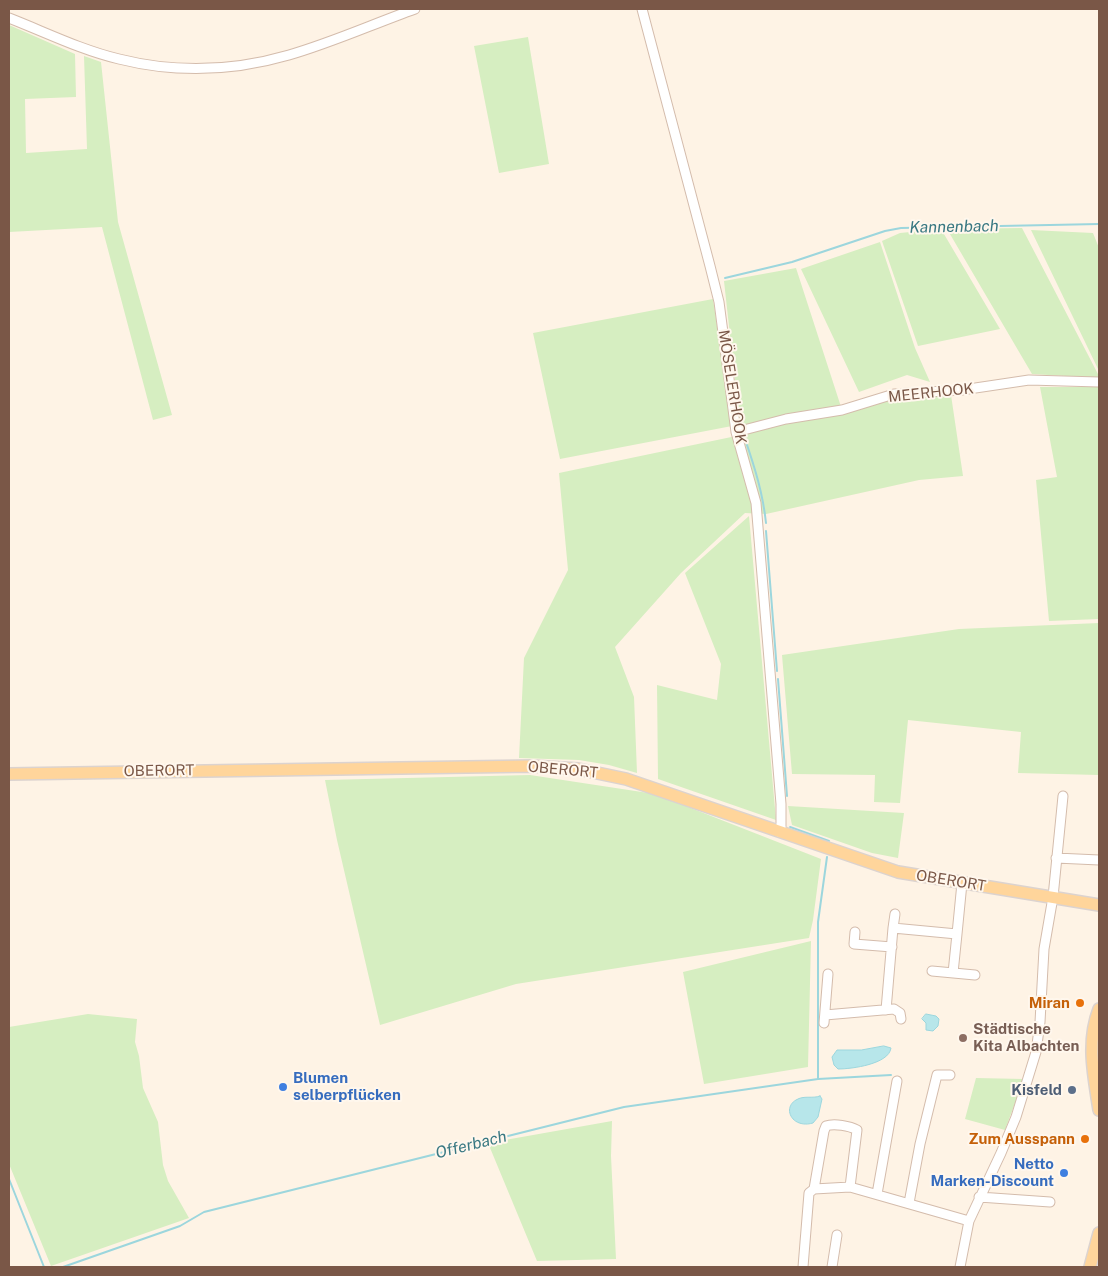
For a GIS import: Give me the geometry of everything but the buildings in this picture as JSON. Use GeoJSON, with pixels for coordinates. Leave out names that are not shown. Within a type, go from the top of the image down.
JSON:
{"type":"FeatureCollection","features":[{"type":"Feature","properties":{"kind":"main road","name":"OBERORT"},"geometry":{"type":"LineString","coordinates":[[9,774],[556,767],[587,770],[626,779],[892,871],[1099,905]]}},
{"type":"Feature","properties":{"kind":"main road"},"geometry":{"type":"LineString","coordinates":[[1099,1009],[1093,1033],[1092,1064],[1099,1110]]}},
{"type":"Feature","properties":{"kind":"main road"},"geometry":{"type":"LineString","coordinates":[[1090,1267],[1099,1233]]}},
{"type":"Feature","properties":{"kind":"street"},"geometry":{"type":"LineString","coordinates":[[9,18],[79,46],[119,59],[170,68],[203,68],[230,67],[288,55],[414,9]]}},
{"type":"Feature","properties":{"kind":"street","name":"MÖSELERHOOK"},"geometry":{"type":"LineString","coordinates":[[642,9],[719,302],[736,432],[756,503],[781,804],[781,827],[779,832]]}},
{"type":"Feature","properties":{"kind":"street","name":"MEERHOOK"},"geometry":{"type":"LineString","coordinates":[[736,432],[786,418],[842,410],[894,394],[962,390],[1029,380],[1099,382]]}},
{"type":"Feature","properties":{"kind":"street"},"geometry":{"type":"LineString","coordinates":[[960,1267],[969,1221],[1016,1117],[1034,1060],[1039,1036],[1044,949],[1053,897],[1063,796]]}},
{"type":"Feature","properties":{"kind":"street"},"geometry":{"type":"LineString","coordinates":[[1056,858],[1099,860]]}},
{"type":"Feature","properties":{"kind":"street"},"geometry":{"type":"LineString","coordinates":[[953,973],[962,883]]}},
{"type":"Feature","properties":{"kind":"street"},"geometry":{"type":"LineString","coordinates":[[886,1010],[895,914]]}},
{"type":"Feature","properties":{"kind":"street"},"geometry":{"type":"LineString","coordinates":[[894,928],[957,934]]}},
{"type":"Feature","properties":{"kind":"street"},"geometry":{"type":"LineString","coordinates":[[855,932],[854,944],[892,947]]}},
{"type":"Feature","properties":{"kind":"street"},"geometry":{"type":"LineString","coordinates":[[932,971],[974,975]]}},
{"type":"Feature","properties":{"kind":"street"},"geometry":{"type":"LineString","coordinates":[[828,974],[824,1019],[886,1010],[898,1011],[901,1019]]}},
{"type":"Feature","properties":{"kind":"street"},"geometry":{"type":"LineString","coordinates":[[909,1203],[920,1144],[937,1075],[950,1075]]}},
{"type":"Feature","properties":{"kind":"street"},"geometry":{"type":"LineString","coordinates":[[877,1194],[897,1082]]}},
{"type":"Feature","properties":{"kind":"street"},"geometry":{"type":"LineString","coordinates":[[814,1189],[824,1131],[826,1126],[830,1124],[851,1127],[857,1130],[850,1187]]}},
{"type":"Feature","properties":{"kind":"street"},"geometry":{"type":"LineString","coordinates":[[803,1267],[808,1193],[814,1189],[850,1187],[969,1221]]}},
{"type":"Feature","properties":{"kind":"street"},"geometry":{"type":"LineString","coordinates":[[979,1197],[1050,1202]]}},
{"type":"Feature","properties":{"kind":"street"},"geometry":{"type":"LineString","coordinates":[[832,1267],[837,1234]]}},
{"type":"Feature","properties":{"kind":"green space"},"geometry":{"type":"Polygon","coordinates":[[[9,25],[75,54],[76,97],[25,99],[26,153],[87,149],[84,56],[101,62],[118,222],[172,415],[153,420],[102,227],[9,232],[9,25]]]}},
{"type":"Feature","properties":{"kind":"green space"},"geometry":{"type":"Polygon","coordinates":[[[528,37],[549,164],[499,173],[474,46],[528,37]]]}},
{"type":"Feature","properties":{"kind":"green space"},"geometry":{"type":"Polygon","coordinates":[[[1022,228],[1099,378],[1032,374],[947,229],[1022,228]]]}},
{"type":"Feature","properties":{"kind":"green space"},"geometry":{"type":"Polygon","coordinates":[[[941,229],[1000,329],[918,346],[882,241],[900,233],[941,229]]]}},
{"type":"Feature","properties":{"kind":"green space"},"geometry":{"type":"Polygon","coordinates":[[[1031,230],[1093,233],[1099,248],[1099,371],[1031,230]]]}},
{"type":"Feature","properties":{"kind":"green space"},"geometry":{"type":"Polygon","coordinates":[[[880,242],[915,348],[930,382],[907,375],[859,392],[801,269],[880,242]]]}},
{"type":"Feature","properties":{"kind":"green space"},"geometry":{"type":"Polygon","coordinates":[[[796,268],[843,413],[896,399],[951,395],[963,476],[919,480],[766,514],[745,513],[681,573],[615,647],[634,697],[637,773],[609,765],[579,760],[519,758],[524,658],[568,570],[559,473],[741,435],[724,281],[796,268]]]}},
{"type":"Feature","properties":{"kind":"green space"},"geometry":{"type":"Polygon","coordinates":[[[713,299],[732,426],[560,459],[533,333],[713,299]]]}},
{"type":"Feature","properties":{"kind":"green space"},"geometry":{"type":"Polygon","coordinates":[[[1040,387],[1099,387],[1099,619],[1049,621],[1036,480],[1057,477],[1040,387]]]}},
{"type":"Feature","properties":{"kind":"green space"},"geometry":{"type":"Polygon","coordinates":[[[749,516],[776,820],[658,779],[657,685],[717,700],[721,664],[685,573],[749,516]]]}},
{"type":"Feature","properties":{"kind":"green space"},"geometry":{"type":"Polygon","coordinates":[[[1099,623],[1099,775],[1018,773],[1021,732],[908,720],[900,803],[874,802],[875,775],[792,774],[782,655],[959,629],[1099,623]]]}},
{"type":"Feature","properties":{"kind":"green space"},"geometry":{"type":"Polygon","coordinates":[[[530,775],[655,794],[821,859],[809,938],[516,984],[380,1025],[325,780],[530,775]]]}},
{"type":"Feature","properties":{"kind":"green space"},"geometry":{"type":"Polygon","coordinates":[[[788,806],[904,813],[898,858],[872,853],[792,825],[788,806]]]}},
{"type":"Feature","properties":{"kind":"green space"},"geometry":{"type":"Polygon","coordinates":[[[811,941],[808,1067],[704,1084],[683,972],[811,941]]]}},
{"type":"Feature","properties":{"kind":"green space"},"geometry":{"type":"Polygon","coordinates":[[[88,1014],[137,1019],[135,1042],[139,1056],[143,1088],[158,1122],[163,1165],[168,1181],[189,1218],[51,1266],[9,1164],[9,1027],[88,1014]]]}},
{"type":"Feature","properties":{"kind":"green space"},"geometry":{"type":"Polygon","coordinates":[[[976,1078],[1024,1079],[1005,1130],[965,1119],[976,1078]]]}},
{"type":"Feature","properties":{"kind":"green space"},"geometry":{"type":"Polygon","coordinates":[[[612,1121],[611,1156],[616,1259],[537,1261],[488,1143],[612,1121]]]}},
{"type":"Feature","properties":{"kind":"water"},"geometry":{"type":"Polygon","coordinates":[[[926,1014],[936,1016],[939,1019],[938,1026],[933,1031],[926,1030],[926,1023],[922,1019],[926,1014]]]}},
{"type":"Feature","properties":{"kind":"water"},"geometry":{"type":"Polygon","coordinates":[[[884,1046],[891,1048],[889,1053],[877,1062],[844,1069],[838,1069],[834,1065],[832,1057],[837,1050],[861,1050],[884,1046]]]}},
{"type":"Feature","properties":{"kind":"water"},"geometry":{"type":"Polygon","coordinates":[[[820,1096],[822,1099],[818,1117],[813,1123],[800,1123],[791,1117],[790,1108],[796,1100],[820,1096]]]}},
{"type":"Feature","properties":{"kind":"waterway","name":"Kannenbach"},"geometry":{"type":"LineString","coordinates":[[725,278],[792,262],[885,231],[901,228],[1099,224]]}},
{"type":"Feature","properties":{"kind":"waterway"},"geometry":{"type":"LineString","coordinates":[[745,439],[758,481],[766,523]]}},
{"type":"Feature","properties":{"kind":"waterway"},"geometry":{"type":"LineString","coordinates":[[766,531],[777,671]]}},
{"type":"Feature","properties":{"kind":"waterway"},"geometry":{"type":"LineString","coordinates":[[778,679],[787,796]]}},
{"type":"Feature","properties":{"kind":"waterway"},"geometry":{"type":"LineString","coordinates":[[790,827],[829,841]]}},
{"type":"Feature","properties":{"kind":"waterway"},"geometry":{"type":"LineString","coordinates":[[818,1079],[818,922],[827,857]]}},
{"type":"Feature","properties":{"kind":"waterway","name":"Offerbach"},"geometry":{"type":"LineString","coordinates":[[63,1267],[180,1226],[204,1212],[624,1107],[818,1079],[891,1075]]}},
{"type":"Feature","properties":{"kind":"waterway","name":"Offerbach"},"geometry":{"type":"LineString","coordinates":[[9,1179],[44,1267]]}},
{"type":"Feature","properties":{"kind":"place","name":"Miran"},"geometry":{"type":"Point","coordinates":[1080,1003]}},
{"type":"Feature","properties":{"kind":"place","name":"Städtische Kita Albachten"},"geometry":{"type":"Point","coordinates":[963,1038]}},
{"type":"Feature","properties":{"kind":"place","name":"Blumen selberpflücken"},"geometry":{"type":"Point","coordinates":[283,1087]}},
{"type":"Feature","properties":{"kind":"place","name":"Kisfeld"},"geometry":{"type":"Point","coordinates":[1072,1090]}},
{"type":"Feature","properties":{"kind":"place","name":"Zum Ausspann"},"geometry":{"type":"Point","coordinates":[1085,1139]}},
{"type":"Feature","properties":{"kind":"place","name":"Netto Marken-Discount"},"geometry":{"type":"Point","coordinates":[1064,1173]}}]}
